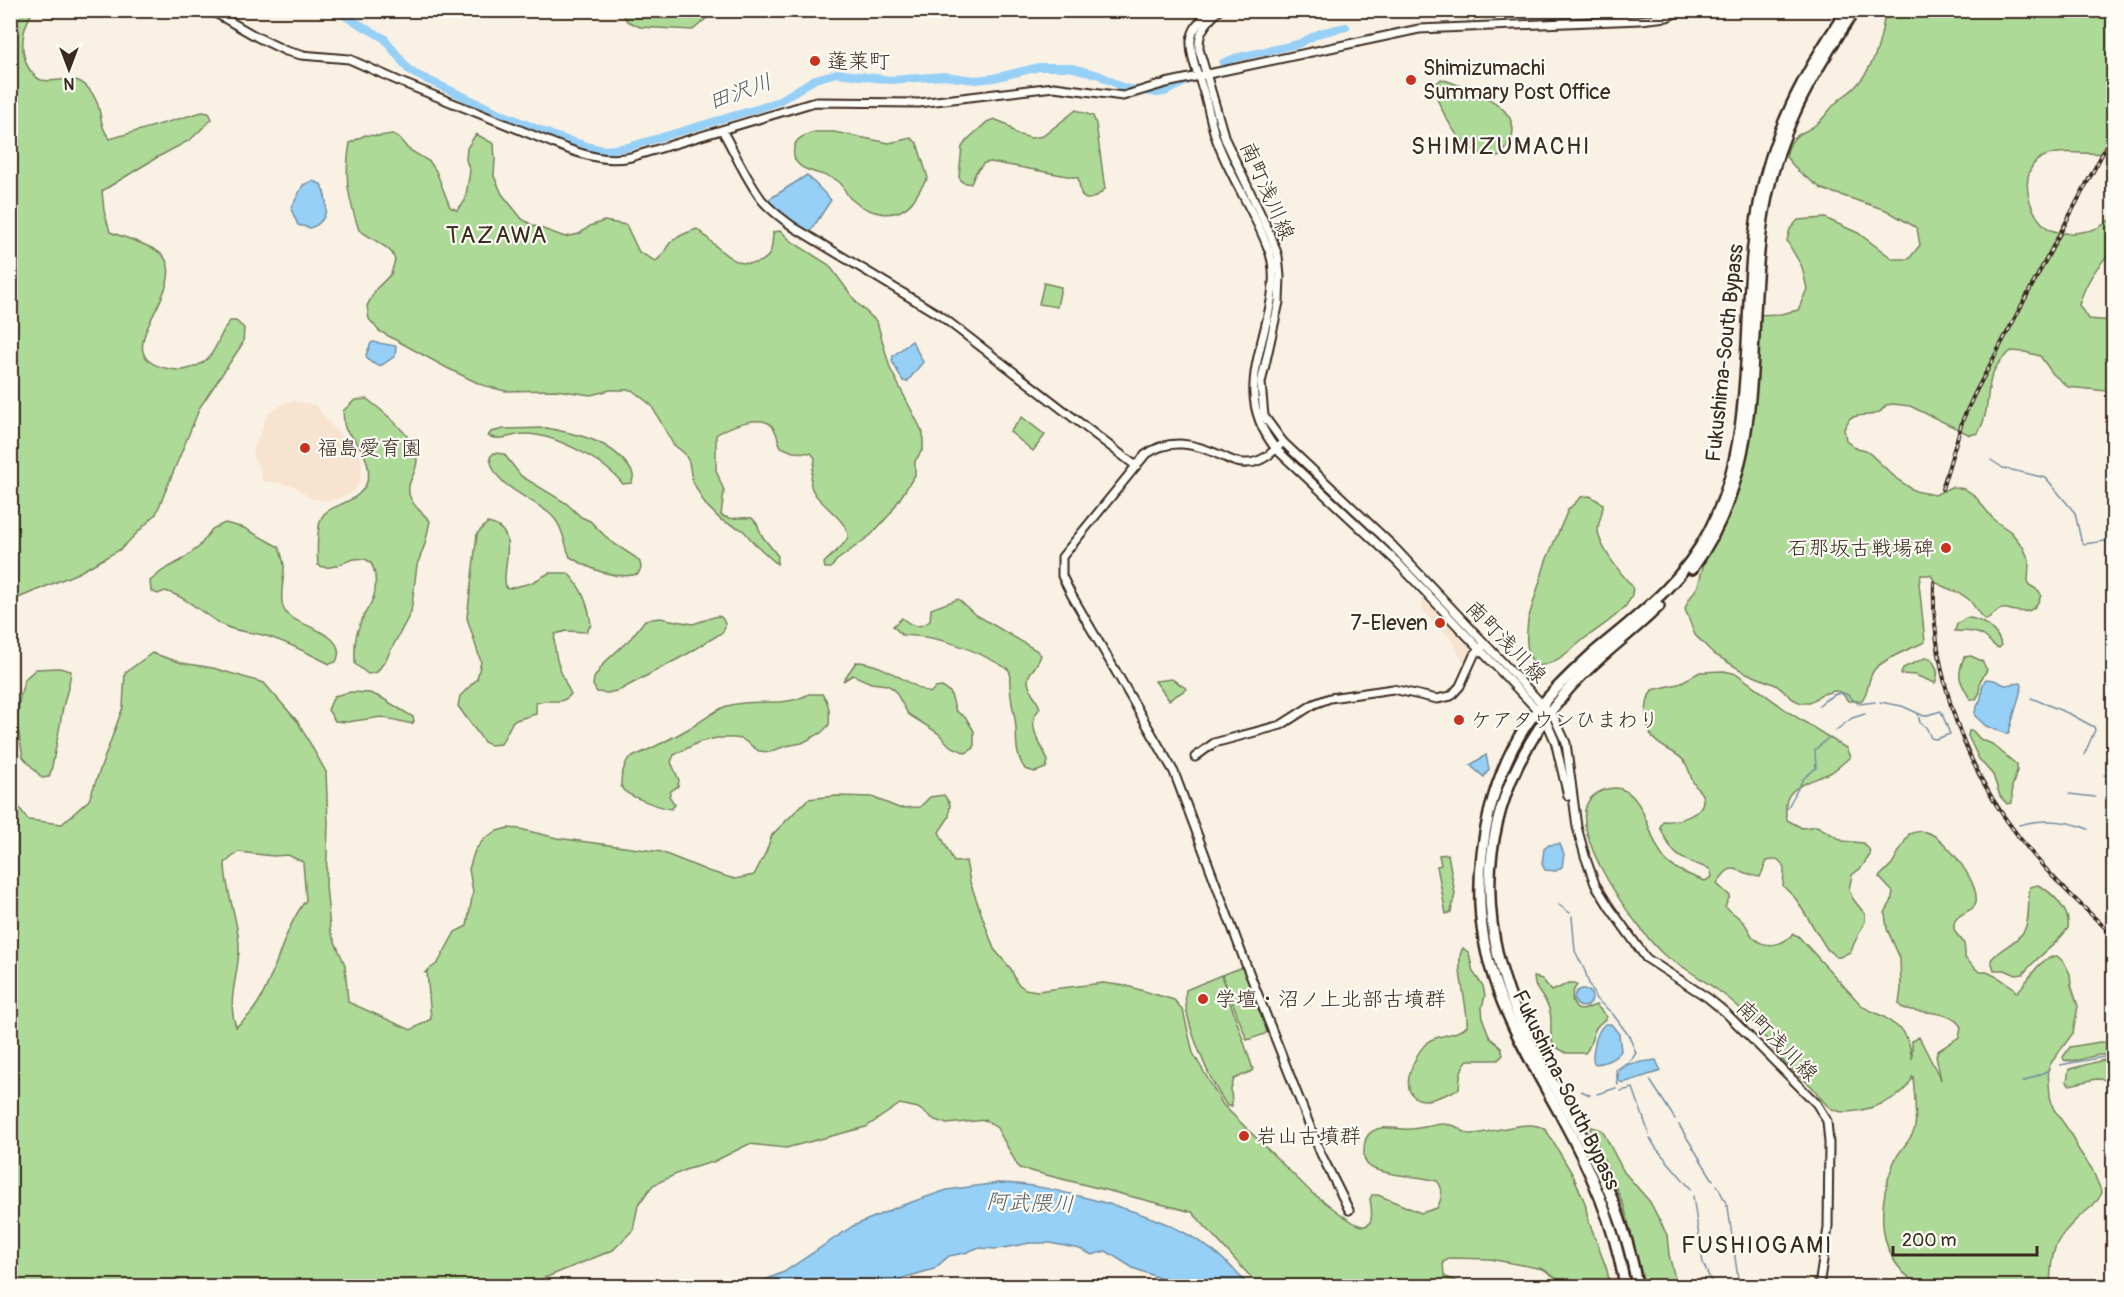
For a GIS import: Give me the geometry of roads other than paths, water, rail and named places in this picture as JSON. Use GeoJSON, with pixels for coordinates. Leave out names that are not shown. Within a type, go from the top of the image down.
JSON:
{"type":"FeatureCollection","features":[{"type":"Feature","properties":{"kind":"highway"},"geometry":{"type":"LineString","coordinates":[[1795,103],[1817,55],[1847,10]]}},
{"type":"Feature","properties":{"kind":"highway","name":"Fukushima-South Bypass"},"geometry":{"type":"LineString","coordinates":[[1625,1287],[1616,1242],[1598,1193],[1571,1136],[1509,1020],[1492,975],[1481,927],[1482,854],[1493,799],[1514,746],[1540,707],[1576,669],[1649,608],[1672,584],[1698,550],[1716,515],[1732,470],[1740,430],[1758,209],[1768,165],[1795,103],[1855,10]]}},
{"type":"Feature","properties":{"kind":"highway","name":"Fukushima-South Bypass"},"geometry":{"type":"LineString","coordinates":[[1636,1287],[1628,1242],[1599,1167],[1512,1004],[1496,954],[1492,928],[1490,882],[1498,821],[1510,781],[1519,761],[1547,715],[1582,675],[1683,582],[1707,549],[1724,512],[1740,467],[1748,427],[1759,260],[1765,210],[1789,117]]}},
{"type":"Feature","properties":{"kind":"street"},"geometry":{"type":"LineString","coordinates":[[210,10],[286,51],[301,55],[349,59],[410,86],[587,156],[620,159],[804,105],[826,101],[919,103],[1054,87],[1075,88],[1110,96],[1130,95],[1166,83],[1419,28],[1649,20],[1667,17],[1681,10]]}},
{"type":"Feature","properties":{"kind":"street","name":"南町浅川線"},"geometry":{"type":"LineString","coordinates":[[1211,10],[1197,24],[1191,40],[1225,139],[1271,236],[1278,256],[1279,302],[1262,371],[1260,393],[1264,416],[1283,442],[1392,545],[1547,715],[1595,884],[1610,909],[1646,957],[1725,1012],[1816,1103],[1827,1121],[1829,1143],[1828,1228],[1819,1287]]}},
{"type":"Feature","properties":{"kind":"street","name":"南町浅川線"},"geometry":{"type":"LineString","coordinates":[[1220,10],[1202,28],[1200,34],[1199,49],[1203,76],[1218,142],[1263,236],[1272,263],[1273,288],[1253,392],[1261,427],[1276,449],[1483,646]]}},
{"type":"Feature","properties":{"kind":"street"},"geometry":{"type":"LineString","coordinates":[[722,130],[764,202],[774,211],[795,228],[941,316],[1136,466]]}},
{"type":"Feature","properties":{"kind":"street"},"geometry":{"type":"LineString","coordinates":[[1283,442],[1259,460],[1250,463],[1241,463],[1200,446],[1173,444],[1151,450],[1144,455],[1062,557],[1062,576],[1174,772],[1245,962],[1317,1143],[1349,1210]]}},
{"type":"Feature","properties":{"kind":"street"},"geometry":{"type":"LineString","coordinates":[[1195,757],[1214,743],[1281,724],[1314,704],[1330,698],[1393,689],[1403,689],[1437,699],[1451,696],[1460,686],[1474,655],[1483,646]]}},
{"type":"Feature","properties":{"kind":"water"},"geometry":{"type":"Polygon","coordinates":[[[807,175],[831,200],[810,232],[783,216],[768,200],[807,175]]]}},
{"type":"Feature","properties":{"kind":"water"},"geometry":{"type":"Polygon","coordinates":[[[312,181],[321,184],[326,209],[322,220],[310,228],[298,225],[291,209],[303,185],[312,181]]]}},
{"type":"Feature","properties":{"kind":"water"},"geometry":{"type":"Polygon","coordinates":[[[912,341],[923,362],[907,382],[903,381],[892,361],[893,356],[912,341]]]}},
{"type":"Feature","properties":{"kind":"water"},"geometry":{"type":"Polygon","coordinates":[[[373,342],[396,346],[395,356],[382,365],[372,363],[366,355],[373,342]]]}},
{"type":"Feature","properties":{"kind":"water"},"geometry":{"type":"Polygon","coordinates":[[[1986,679],[2005,685],[2021,683],[2007,734],[1986,726],[1975,716],[1982,686],[1986,679]]]}},
{"type":"Feature","properties":{"kind":"water"},"geometry":{"type":"Polygon","coordinates":[[[1486,755],[1489,769],[1484,777],[1470,765],[1486,755]]]}},
{"type":"Feature","properties":{"kind":"water"},"geometry":{"type":"Polygon","coordinates":[[[1560,844],[1564,854],[1562,867],[1556,871],[1545,870],[1542,864],[1544,849],[1549,845],[1560,844]]]}},
{"type":"Feature","properties":{"kind":"water"},"geometry":{"type":"Polygon","coordinates":[[[1583,989],[1589,992],[1592,998],[1589,1004],[1583,1007],[1577,1004],[1574,998],[1577,992],[1583,989]]]}},
{"type":"Feature","properties":{"kind":"water"},"geometry":{"type":"Polygon","coordinates":[[[1605,1024],[1611,1024],[1619,1034],[1621,1051],[1609,1060],[1594,1064],[1595,1043],[1605,1024]]]}},
{"type":"Feature","properties":{"kind":"water"},"geometry":{"type":"Polygon","coordinates":[[[1656,1060],[1661,1071],[1623,1083],[1617,1080],[1619,1071],[1628,1064],[1656,1060]]]}},
{"type":"Feature","properties":{"kind":"water","name":"阿武隈川"},"geometry":{"type":"Polygon","coordinates":[[[998,1183],[1030,1186],[1106,1203],[1174,1227],[1214,1252],[1232,1267],[1248,1286],[1175,1286],[1133,1268],[1106,1251],[1092,1255],[1080,1249],[1050,1243],[1030,1243],[998,1249],[977,1248],[949,1256],[934,1269],[903,1278],[895,1286],[750,1286],[784,1272],[853,1226],[900,1206],[947,1190],[998,1183]]]}},
{"type":"Feature","properties":{"kind":"waterway","name":"田沢川"},"geometry":{"type":"LineString","coordinates":[[334,10],[384,38],[408,69],[415,74],[554,136],[606,150],[628,147],[763,107],[779,101],[815,79],[837,73],[891,80],[944,76],[975,80],[994,78],[1039,67],[1069,67],[1099,75],[1124,88],[1157,93],[1165,92],[1187,81]]}},
{"type":"Feature","properties":{"kind":"waterway","name":"田沢川"},"geometry":{"type":"LineString","coordinates":[[1223,63],[1235,58],[1298,44],[1320,33],[1346,27]]}},
{"type":"Feature","properties":{"kind":"waterway"},"geometry":{"type":"LineString","coordinates":[[1991,460],[2003,468],[2046,478],[2075,513],[2084,544],[2105,541],[2114,543]]}},
{"type":"Feature","properties":{"kind":"waterway"},"geometry":{"type":"LineString","coordinates":[[1818,706],[1839,693],[1846,694],[1859,704],[1875,702]]}},
{"type":"Feature","properties":{"kind":"waterway"},"geometry":{"type":"LineString","coordinates":[[2031,698],[2094,727],[2095,730],[2084,755]]}},
{"type":"Feature","properties":{"kind":"waterway"},"geometry":{"type":"LineString","coordinates":[[1880,702],[1902,706],[1924,716],[1941,711],[1950,734],[1936,739],[1931,738],[1926,727],[1920,723],[1918,714]]}},
{"type":"Feature","properties":{"kind":"waterway"},"geometry":{"type":"LineString","coordinates":[[1835,731],[1852,718],[1865,714]]}},
{"type":"Feature","properties":{"kind":"waterway"},"geometry":{"type":"LineString","coordinates":[[1787,809],[1803,779],[1816,768],[1815,750],[1828,738]]}},
{"type":"Feature","properties":{"kind":"waterway"},"geometry":{"type":"LineString","coordinates":[[2104,775],[2114,777]]}},
{"type":"Feature","properties":{"kind":"waterway"},"geometry":{"type":"LineString","coordinates":[[2069,794],[2095,797]]}},
{"type":"Feature","properties":{"kind":"waterway"},"geometry":{"type":"LineString","coordinates":[[2019,825],[2054,821],[2088,829]]}},
{"type":"Feature","properties":{"kind":"waterway"},"geometry":{"type":"LineString","coordinates":[[1559,905],[1570,913]]}},
{"type":"Feature","properties":{"kind":"waterway"},"geometry":{"type":"LineString","coordinates":[[1572,916],[1575,951],[1596,999],[1612,1013],[1629,1036],[1636,1053],[1632,1059],[1616,1070],[1618,1085]]}},
{"type":"Feature","properties":{"kind":"waterway"},"geometry":{"type":"LineString","coordinates":[[2060,1065],[2104,1057],[2114,1060]]}},
{"type":"Feature","properties":{"kind":"waterway"},"geometry":{"type":"LineString","coordinates":[[2023,1082],[2049,1070]]}},
{"type":"Feature","properties":{"kind":"waterway"},"geometry":{"type":"LineString","coordinates":[[1650,1080],[1675,1119]]}},
{"type":"Feature","properties":{"kind":"waterway"},"geometry":{"type":"LineString","coordinates":[[1597,1094],[1616,1088]]}},
{"type":"Feature","properties":{"kind":"waterway"},"geometry":{"type":"LineString","coordinates":[[1621,1091],[1633,1088],[1649,1134]]}},
{"type":"Feature","properties":{"kind":"waterway"},"geometry":{"type":"LineString","coordinates":[[1581,1091],[1590,1095]]}},
{"type":"Feature","properties":{"kind":"waterway"},"geometry":{"type":"LineString","coordinates":[[1679,1125],[1713,1180]]}},
{"type":"Feature","properties":{"kind":"waterway"},"geometry":{"type":"LineString","coordinates":[[1650,1138],[1691,1189]]}},
{"type":"Feature","properties":{"kind":"waterway"},"geometry":{"type":"LineString","coordinates":[[1717,1185],[1728,1207],[1739,1286]]}},
{"type":"Feature","properties":{"kind":"waterway"},"geometry":{"type":"LineString","coordinates":[[1693,1196],[1703,1263],[1713,1286]]}},
{"type":"Feature","properties":{"kind":"railway"},"geometry":{"type":"LineString","coordinates":[[1942,489],[1963,419],[1975,393],[2114,132]]}},
{"type":"Feature","properties":{"kind":"railway"},"geometry":{"type":"LineString","coordinates":[[1934,582],[1938,650],[1945,684],[1967,749],[1982,780],[1999,810],[2030,851],[2064,888],[2114,936]]}},
{"type":"Feature","properties":{"kind":"place","name":"蓬莱町"},"geometry":{"type":"Point","coordinates":[815,61]}},
{"type":"Feature","properties":{"kind":"place","name":"Shimizumachi Summary Post Office"},"geometry":{"type":"Point","coordinates":[1411,80]}},
{"type":"Feature","properties":{"kind":"place","name":"福島愛育園"},"geometry":{"type":"Point","coordinates":[305,448]}},
{"type":"Feature","properties":{"kind":"place","name":"石那坂古戦場碑"},"geometry":{"type":"Point","coordinates":[1946,548]}},
{"type":"Feature","properties":{"kind":"place","name":"7-Eleven"},"geometry":{"type":"Point","coordinates":[1440,623]}},
{"type":"Feature","properties":{"kind":"place","name":"ケアタウンひまわり"},"geometry":{"type":"Point","coordinates":[1459,720]}},
{"type":"Feature","properties":{"kind":"place","name":"学壇・沼ノ上北部古墳群"},"geometry":{"type":"Point","coordinates":[1203,999]}},
{"type":"Feature","properties":{"kind":"place","name":"岩山古墳群"},"geometry":{"type":"Point","coordinates":[1244,1136]}},
{"type":"Feature","properties":{"kind":"district","name":"SHIMIZUMACHI"},"geometry":{"type":"Point","coordinates":[1501,146]}},
{"type":"Feature","properties":{"kind":"district","name":"TAZAWA"},"geometry":{"type":"Point","coordinates":[497,235]}},
{"type":"Feature","properties":{"kind":"district","name":"FUSHIOGAMI"},"geometry":{"type":"Point","coordinates":[1757,1245]}}]}
